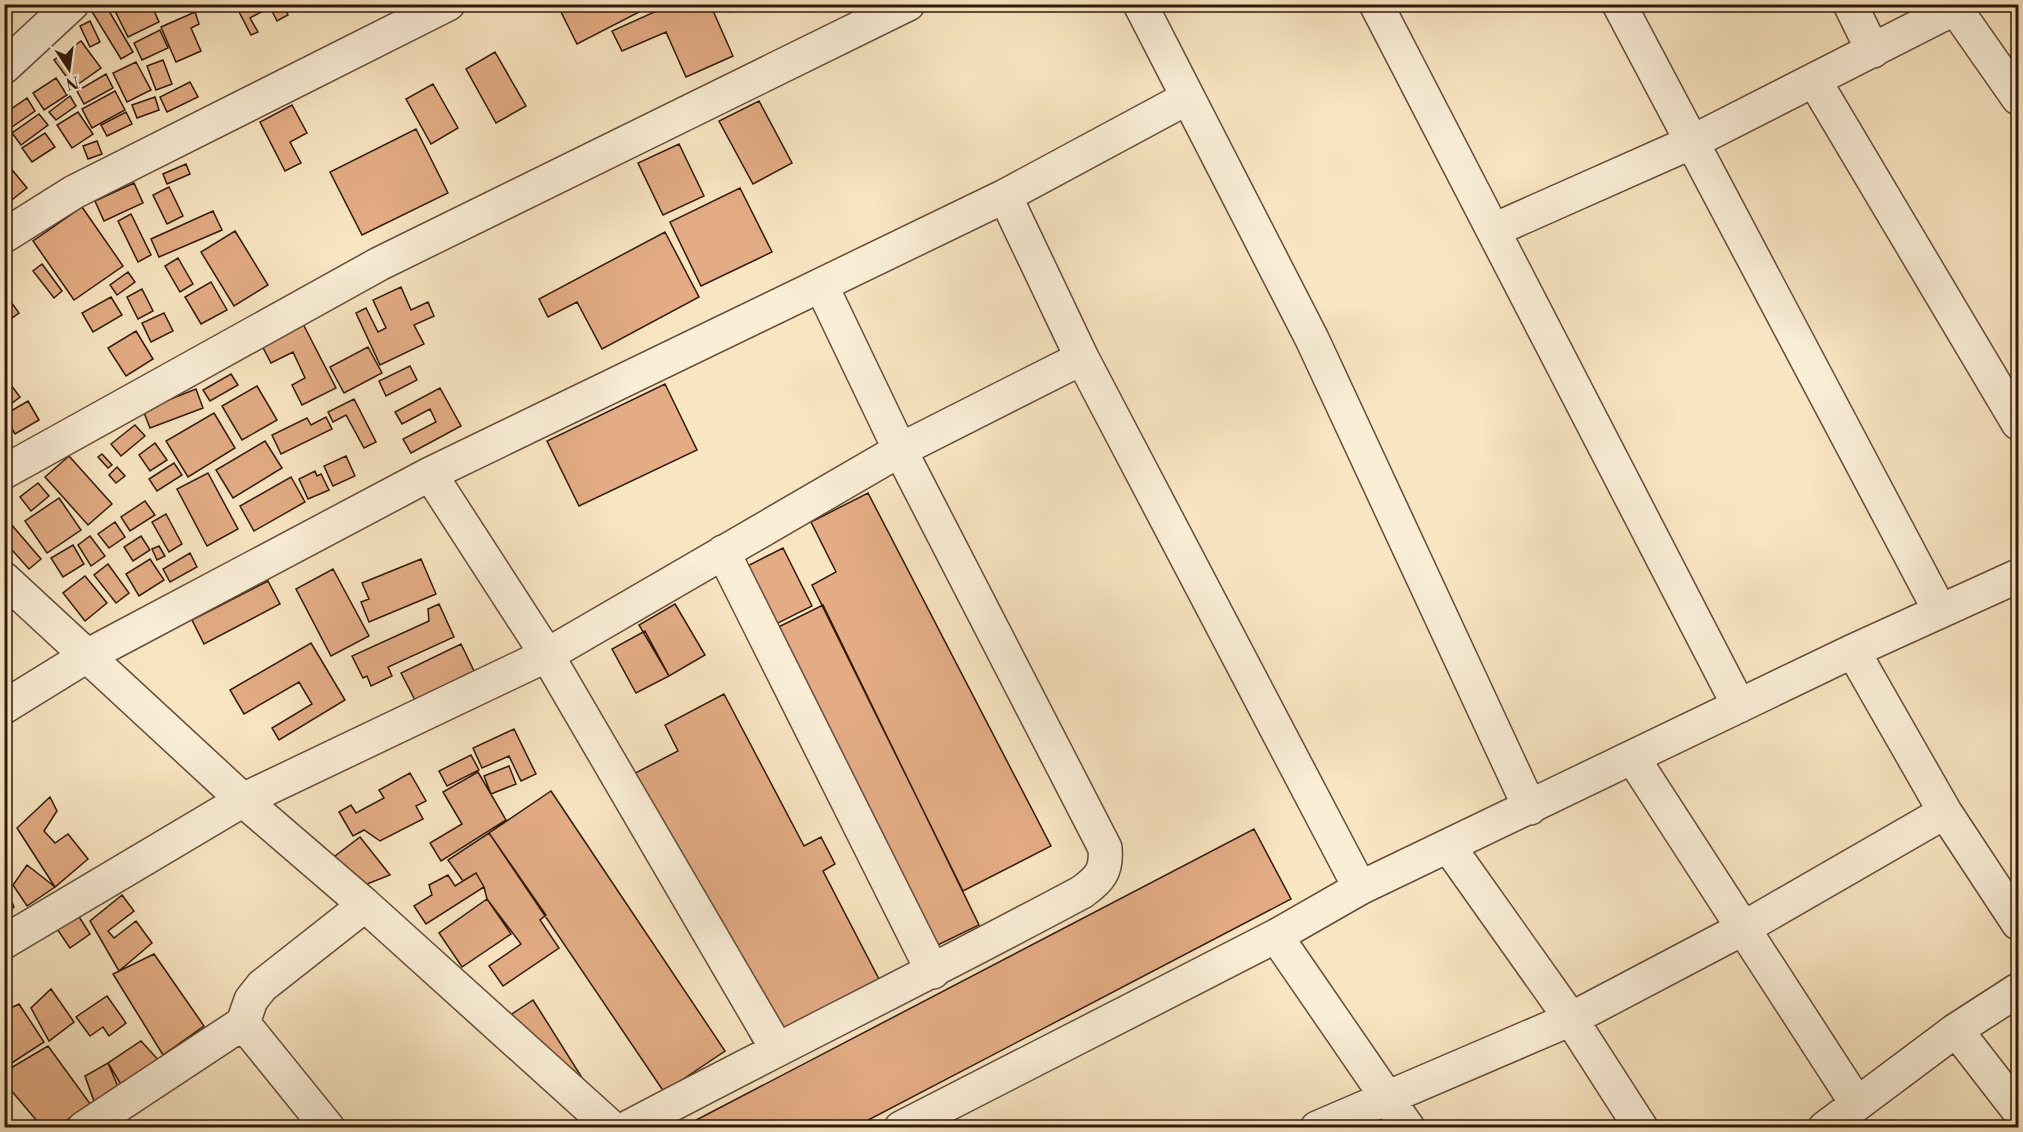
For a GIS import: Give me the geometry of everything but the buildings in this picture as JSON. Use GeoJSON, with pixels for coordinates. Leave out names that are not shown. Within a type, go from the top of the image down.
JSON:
{"type":"FeatureCollection","features":[{"type":"Feature","properties":{"kind":"street"},"geometry":{"type":"LineString","coordinates":[[4,67],[72,4]]}},
{"type":"Feature","properties":{"kind":"street"},"geometry":{"type":"LineString","coordinates":[[4,236],[104,176],[448,4]]}},
{"type":"Feature","properties":{"kind":"street"},"geometry":{"type":"LineString","coordinates":[[4,472],[379,264],[908,4]]}},
{"type":"Feature","properties":{"kind":"street"},"geometry":{"type":"LineString","coordinates":[[1140,4],[1312,339],[1530,808]]}},
{"type":"Feature","properties":{"kind":"street"},"geometry":{"type":"LineString","coordinates":[[1376,4],[1739,706]]}},
{"type":"Feature","properties":{"kind":"street"},"geometry":{"type":"LineString","coordinates":[[1619,4],[1940,610]]}},
{"type":"Feature","properties":{"kind":"street"},"geometry":{"type":"LineString","coordinates":[[1850,4],[1873,51]]}},
{"type":"Feature","properties":{"kind":"street"},"geometry":{"type":"LineString","coordinates":[[1494,230],[1692,142],[1959,6],[2019,98]]}},
{"type":"Feature","properties":{"kind":"street"},"geometry":{"type":"LineString","coordinates":[[1814,80],[2019,423]]}},
{"type":"Feature","properties":{"kind":"street"},"geometry":{"type":"LineString","coordinates":[[4,707],[85,657],[430,474],[1005,196],[1187,98]]}},
{"type":"Feature","properties":{"kind":"street"},"geometry":{"type":"LineString","coordinates":[[1005,196],[1082,358],[1360,888]]}},
{"type":"Feature","properties":{"kind":"street"},"geometry":{"type":"LineString","coordinates":[[627,1128],[777,1049],[933,972],[1082,892],[1101,878],[1106,864],[1105,848],[900,450],[821,285]]}},
{"type":"Feature","properties":{"kind":"street"},"geometry":{"type":"LineString","coordinates":[[4,942],[243,800],[547,655],[900,450],[1082,358]]}},
{"type":"Feature","properties":{"kind":"street"},"geometry":{"type":"LineString","coordinates":[[430,474],[547,655],[777,1049]]}},
{"type":"Feature","properties":{"kind":"street"},"geometry":{"type":"LineString","coordinates":[[723,552],[933,972]]}},
{"type":"Feature","properties":{"kind":"street"},"geometry":{"type":"LineString","coordinates":[[4,579],[85,657],[243,800],[365,905],[612,1128]]}},
{"type":"Feature","properties":{"kind":"street"},"geometry":{"type":"LineString","coordinates":[[901,1128],[1276,936],[1360,888],[1940,610],[2016,582]]}},
{"type":"Feature","properties":{"kind":"street"},"geometry":{"type":"LineString","coordinates":[[1853,651],[1945,812],[2019,923]]}},
{"type":"Feature","properties":{"kind":"street"},"geometry":{"type":"LineString","coordinates":[[1633,758],[1857,1104]]}},
{"type":"Feature","properties":{"kind":"street"},"geometry":{"type":"LineString","coordinates":[[1317,1128],[1571,1019],[1742,929],[1945,812]]}},
{"type":"Feature","properties":{"kind":"street"},"geometry":{"type":"LineString","coordinates":[[1449,847],[1571,1019],[1641,1128]]}},
{"type":"Feature","properties":{"kind":"street"},"geometry":{"type":"LineString","coordinates":[[84,1128],[243,1023],[251,1000],[261,986],[365,905]]}},
{"type":"Feature","properties":{"kind":"street"},"geometry":{"type":"LineString","coordinates":[[1276,936],[1408,1128]]}},
{"type":"Feature","properties":{"kind":"street"},"geometry":{"type":"LineString","coordinates":[[1825,1128],[1956,1030],[2019,990]]}},
{"type":"Feature","properties":{"kind":"street"},"geometry":{"type":"LineString","coordinates":[[243,1023],[328,1128]]}},
{"type":"Feature","properties":{"kind":"street"},"geometry":{"type":"LineString","coordinates":[[1956,1030],[2019,1110]]}}]}
